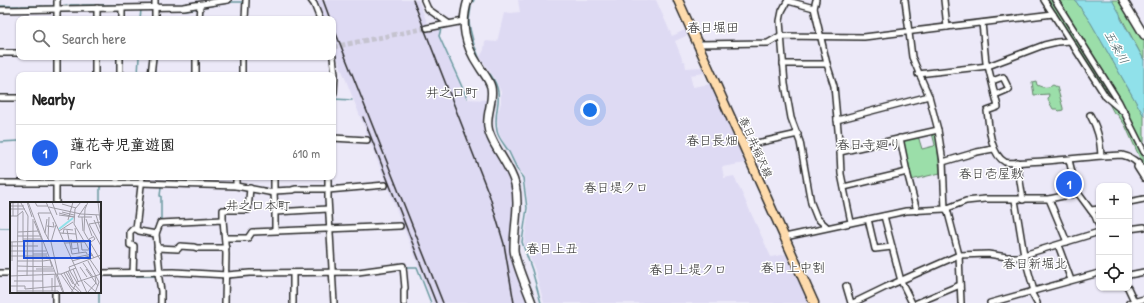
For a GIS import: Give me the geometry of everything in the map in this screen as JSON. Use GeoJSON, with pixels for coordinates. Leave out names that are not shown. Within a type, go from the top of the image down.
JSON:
{"type":"FeatureCollection","features":[{"type":"Feature","properties":{"kind":"main road"},"geometry":{"type":"LineString","coordinates":[[468,0],[464,21],[464,32],[474,58],[487,77],[491,87],[492,95],[488,122],[489,132],[509,168],[515,183],[517,211],[514,249],[532,303]]}},
{"type":"Feature","properties":{"kind":"main road","name":"春日井稲沢線"},"geometry":{"type":"LineString","coordinates":[[678,0],[814,303]]}},
{"type":"Feature","properties":{"kind":"main road"},"geometry":{"type":"LineString","coordinates":[[1123,0],[1144,35]]}},
{"type":"Feature","properties":{"kind":"street"},"geometry":{"type":"LineString","coordinates":[[57,0],[57,16]]}},
{"type":"Feature","properties":{"kind":"street"},"geometry":{"type":"LineString","coordinates":[[155,0],[155,16]]}},
{"type":"Feature","properties":{"kind":"street"},"geometry":{"type":"LineString","coordinates":[[0,10],[183,7],[228,0]]}},
{"type":"Feature","properties":{"kind":"street"},"geometry":{"type":"LineString","coordinates":[[245,16],[246,0]]}},
{"type":"Feature","properties":{"kind":"street"},"geometry":{"type":"LineString","coordinates":[[310,0],[318,16]]}},
{"type":"Feature","properties":{"kind":"street"},"geometry":{"type":"LineString","coordinates":[[424,0],[428,9],[448,23]]}},
{"type":"Feature","properties":{"kind":"street"},"geometry":{"type":"LineString","coordinates":[[816,0],[814,8],[827,64],[834,86],[841,174],[850,222]]}},
{"type":"Feature","properties":{"kind":"street"},"geometry":{"type":"LineString","coordinates":[[905,0],[912,56],[918,74],[929,96],[938,130],[943,162],[946,209],[959,255],[961,303]]}},
{"type":"Feature","properties":{"kind":"street"},"geometry":{"type":"LineString","coordinates":[[944,0],[948,27]]}},
{"type":"Feature","properties":{"kind":"street"},"geometry":{"type":"LineString","coordinates":[[1044,0],[1106,97],[1126,114]]}},
{"type":"Feature","properties":{"kind":"street"},"geometry":{"type":"LineString","coordinates":[[1055,0],[1126,114],[1144,152]]}},
{"type":"Feature","properties":{"kind":"street"},"geometry":{"type":"LineString","coordinates":[[814,8],[788,1],[782,11],[780,36],[785,84],[791,118],[798,134],[811,203],[817,218],[826,227]]}},
{"type":"Feature","properties":{"kind":"street"},"geometry":{"type":"LineString","coordinates":[[199,16],[200,5]]}},
{"type":"Feature","properties":{"kind":"street"},"geometry":{"type":"LineString","coordinates":[[97,8],[97,16]]}},
{"type":"Feature","properties":{"kind":"street"},"geometry":{"type":"LineString","coordinates":[[122,8],[122,16]]}},
{"type":"Feature","properties":{"kind":"street"},"geometry":{"type":"LineString","coordinates":[[698,44],[768,43],[780,36],[864,36],[1053,14]]}},
{"type":"Feature","properties":{"kind":"street"},"geometry":{"type":"LineString","coordinates":[[427,28],[464,21]]}},
{"type":"Feature","properties":{"kind":"street"},"geometry":{"type":"LineString","coordinates":[[982,23],[986,63],[998,107],[987,111],[993,148],[1004,161],[1069,160],[1122,155],[1128,156],[1139,162],[1144,170]]}},
{"type":"Feature","properties":{"kind":"street"},"geometry":{"type":"LineString","coordinates":[[918,74],[988,66],[1044,45],[1070,41]]}},
{"type":"Feature","properties":{"kind":"street"},"geometry":{"type":"LineString","coordinates":[[0,53],[16,53]]}},
{"type":"Feature","properties":{"kind":"street"},"geometry":{"type":"LineString","coordinates":[[57,60],[57,72]]}},
{"type":"Feature","properties":{"kind":"street"},"geometry":{"type":"LineString","coordinates":[[95,60],[95,72]]}},
{"type":"Feature","properties":{"kind":"street"},"geometry":{"type":"LineString","coordinates":[[120,60],[120,72]]}},
{"type":"Feature","properties":{"kind":"street"},"geometry":{"type":"LineString","coordinates":[[151,72],[153,60]]}},
{"type":"Feature","properties":{"kind":"street"},"geometry":{"type":"LineString","coordinates":[[196,60],[196,72]]}},
{"type":"Feature","properties":{"kind":"street"},"geometry":{"type":"LineString","coordinates":[[242,60],[242,72]]}},
{"type":"Feature","properties":{"kind":"street"},"geometry":{"type":"LineString","coordinates":[[331,60],[332,72]]}},
{"type":"Feature","properties":{"kind":"street"},"geometry":{"type":"LineString","coordinates":[[332,60],[335,72]]}},
{"type":"Feature","properties":{"kind":"street"},"geometry":{"type":"LineString","coordinates":[[783,64],[827,64]]}},
{"type":"Feature","properties":{"kind":"street"},"geometry":{"type":"LineString","coordinates":[[992,81],[1003,77],[1009,89],[995,96]]}},
{"type":"Feature","properties":{"kind":"street"},"geometry":{"type":"LineString","coordinates":[[837,120],[929,96]]}},
{"type":"Feature","properties":{"kind":"street"},"geometry":{"type":"LineString","coordinates":[[0,98],[16,98]]}},
{"type":"Feature","properties":{"kind":"street"},"geometry":{"type":"LineString","coordinates":[[1090,115],[1096,126],[1100,140],[1101,156]]}},
{"type":"Feature","properties":{"kind":"street"},"geometry":{"type":"LineString","coordinates":[[840,152],[938,130]]}},
{"type":"Feature","properties":{"kind":"street"},"geometry":{"type":"LineString","coordinates":[[743,146],[798,134]]}},
{"type":"Feature","properties":{"kind":"street"},"geometry":{"type":"LineString","coordinates":[[336,138],[367,140]]}},
{"type":"Feature","properties":{"kind":"street"},"geometry":{"type":"LineString","coordinates":[[900,138],[906,172],[917,211]]}},
{"type":"Feature","properties":{"kind":"street"},"geometry":{"type":"LineString","coordinates":[[943,162],[993,148]]}},
{"type":"Feature","properties":{"kind":"street"},"geometry":{"type":"LineString","coordinates":[[1069,160],[1077,193],[1096,219]]}},
{"type":"Feature","properties":{"kind":"street"},"geometry":{"type":"LineString","coordinates":[[1017,162],[1023,200]]}},
{"type":"Feature","properties":{"kind":"street"},"geometry":{"type":"LineString","coordinates":[[1139,162],[1137,167],[1144,178]]}},
{"type":"Feature","properties":{"kind":"street"},"geometry":{"type":"LineString","coordinates":[[844,187],[906,172]]}},
{"type":"Feature","properties":{"kind":"street"},"geometry":{"type":"LineString","coordinates":[[56,180],[56,202]]}},
{"type":"Feature","properties":{"kind":"street"},"geometry":{"type":"LineString","coordinates":[[136,229],[142,180]]}},
{"type":"Feature","properties":{"kind":"street"},"geometry":{"type":"LineString","coordinates":[[236,180],[236,186]]}},
{"type":"Feature","properties":{"kind":"street"},"geometry":{"type":"LineString","coordinates":[[274,180],[275,230]]}},
{"type":"Feature","properties":{"kind":"street"},"geometry":{"type":"LineString","coordinates":[[328,180],[328,208],[334,303]]}},
{"type":"Feature","properties":{"kind":"street"},"geometry":{"type":"LineString","coordinates":[[0,184],[236,186],[274,192],[302,188],[328,189],[385,185]]}},
{"type":"Feature","properties":{"kind":"street"},"geometry":{"type":"LineString","coordinates":[[225,303],[227,275],[223,210],[248,210],[250,188]]}},
{"type":"Feature","properties":{"kind":"street"},"geometry":{"type":"LineString","coordinates":[[785,237],[906,211],[946,209],[966,201],[1049,199],[1077,193]]}},
{"type":"Feature","properties":{"kind":"street"},"geometry":{"type":"LineString","coordinates":[[1049,199],[1067,242]]}},
{"type":"Feature","properties":{"kind":"street"},"geometry":{"type":"LineString","coordinates":[[1132,201],[1144,199]]}},
{"type":"Feature","properties":{"kind":"street"},"geometry":{"type":"LineString","coordinates":[[1015,200],[1024,255],[1036,303]]}},
{"type":"Feature","properties":{"kind":"street"},"geometry":{"type":"LineString","coordinates":[[275,212],[328,208]]}},
{"type":"Feature","properties":{"kind":"street"},"geometry":{"type":"LineString","coordinates":[[1091,210],[1096,209]]}},
{"type":"Feature","properties":{"kind":"street"},"geometry":{"type":"LineString","coordinates":[[884,216],[901,281],[912,303]]}},
{"type":"Feature","properties":{"kind":"street"},"geometry":{"type":"LineString","coordinates":[[868,219],[875,249],[892,247]]}},
{"type":"Feature","properties":{"kind":"street"},"geometry":{"type":"LineString","coordinates":[[161,303],[156,234],[160,223],[223,220]]}},
{"type":"Feature","properties":{"kind":"street"},"geometry":{"type":"LineString","coordinates":[[225,238],[248,238],[252,232],[275,230],[400,226]]}},
{"type":"Feature","properties":{"kind":"street"},"geometry":{"type":"LineString","coordinates":[[1132,229],[1144,228]]}},
{"type":"Feature","properties":{"kind":"street"},"geometry":{"type":"LineString","coordinates":[[133,273],[134,246],[130,245],[130,232],[133,229],[136,229],[139,231],[156,234]]}},
{"type":"Feature","properties":{"kind":"street"},"geometry":{"type":"LineString","coordinates":[[846,286],[852,303],[959,255],[988,254],[1008,257],[1024,255],[1096,233]]}},
{"type":"Feature","properties":{"kind":"street"},"geometry":{"type":"LineString","coordinates":[[1058,245],[1071,280]]}},
{"type":"Feature","properties":{"kind":"street"},"geometry":{"type":"LineString","coordinates":[[157,248],[178,248],[180,246],[197,248],[226,248]]}},
{"type":"Feature","properties":{"kind":"street"},"geometry":{"type":"LineString","coordinates":[[101,273],[227,275],[358,272],[403,266],[405,288],[404,303]]}},
{"type":"Feature","properties":{"kind":"street"},"geometry":{"type":"LineString","coordinates":[[1132,274],[1144,272]]}},
{"type":"Feature","properties":{"kind":"street"},"geometry":{"type":"LineString","coordinates":[[293,273],[293,303]]}},
{"type":"Feature","properties":{"kind":"street"},"geometry":{"type":"LineString","coordinates":[[990,303],[1096,274]]}},
{"type":"Feature","properties":{"kind":"street"},"geometry":{"type":"LineString","coordinates":[[917,303],[960,286]]}},
{"type":"Feature","properties":{"kind":"street"},"geometry":{"type":"LineString","coordinates":[[1129,291],[1133,303],[1144,299]]}},
{"type":"Feature","properties":{"kind":"street"},"geometry":{"type":"LineString","coordinates":[[55,303],[56,293]]}},
{"type":"Feature","properties":{"kind":"shaded area"},"geometry":{"type":"Polygon","coordinates":[[[314,0],[418,0],[430,30],[440,28],[441,31],[439,37],[466,99],[489,100],[485,117],[507,168],[514,191],[515,216],[511,250],[528,303],[433,303],[336,55],[336,16],[321,16],[314,0]]]}},
{"type":"Feature","properties":{"kind":"shaded area"},"geometry":{"type":"Polygon","coordinates":[[[518,0],[656,0],[672,36],[685,30],[688,35],[675,41],[683,61],[685,61],[686,68],[702,67],[704,73],[690,75],[693,87],[710,84],[745,163],[722,167],[724,178],[734,176],[771,257],[786,254],[808,303],[544,303],[535,270],[524,243],[529,209],[524,177],[499,134],[497,117],[501,102],[501,92],[495,79],[480,57],[484,50],[485,41],[497,42],[504,13],[520,13],[518,0]]]}},
{"type":"Feature","properties":{"kind":"green space"},"geometry":{"type":"Polygon","coordinates":[[[1046,0],[1052,0],[1118,105],[1106,95],[1046,0]]]}},
{"type":"Feature","properties":{"kind":"green space"},"geometry":{"type":"Polygon","coordinates":[[[1058,0],[1075,0],[1091,23],[1144,116],[1144,147],[1128,113],[1058,0]]]}},
{"type":"Feature","properties":{"kind":"green space"},"geometry":{"type":"Polygon","coordinates":[[[1112,0],[1120,0],[1144,40],[1144,60],[1112,0]]]}},
{"type":"Feature","properties":{"kind":"green space"},"geometry":{"type":"Polygon","coordinates":[[[1036,81],[1037,85],[1041,87],[1053,85],[1057,87],[1063,110],[1059,111],[1057,109],[1053,109],[1048,100],[1049,94],[1034,95],[1032,82],[1036,81]]]}},
{"type":"Feature","properties":{"kind":"green space"},"geometry":{"type":"Polygon","coordinates":[[[1108,102],[1114,105],[1129,127],[1144,159],[1144,167],[1125,125],[1117,114],[1114,113],[1108,102]]]}},
{"type":"Feature","properties":{"kind":"green space"},"geometry":{"type":"Polygon","coordinates":[[[935,132],[940,173],[911,180],[902,142],[904,139],[918,136],[922,149],[934,146],[932,133],[935,132]]]}},
{"type":"Feature","properties":{"kind":"water","name":"五条川"},"geometry":{"type":"Polygon","coordinates":[[[1075,0],[1112,0],[1144,60],[1144,116],[1091,23],[1075,0]]]}},
{"type":"Feature","properties":{"kind":"waterway"},"geometry":{"type":"LineString","coordinates":[[908,0],[911,26]]}},
{"type":"Feature","properties":{"kind":"waterway"},"geometry":{"type":"LineString","coordinates":[[202,7],[232,2],[243,2]]}},
{"type":"Feature","properties":{"kind":"waterway"},"geometry":{"type":"LineString","coordinates":[[248,2],[248,16]]}},
{"type":"Feature","properties":{"kind":"waterway"},"geometry":{"type":"LineString","coordinates":[[61,6],[67,5]]}},
{"type":"Feature","properties":{"kind":"waterway"},"geometry":{"type":"LineString","coordinates":[[70,5],[79,5]]}},
{"type":"Feature","properties":{"kind":"waterway"},"geometry":{"type":"LineString","coordinates":[[82,5],[96,5]]}},
{"type":"Feature","properties":{"kind":"waterway"},"geometry":{"type":"LineString","coordinates":[[98,5],[105,5]]}},
{"type":"Feature","properties":{"kind":"waterway"},"geometry":{"type":"LineString","coordinates":[[107,5],[112,5]]}},
{"type":"Feature","properties":{"kind":"waterway"},"geometry":{"type":"LineString","coordinates":[[114,5],[124,5]]}},
{"type":"Feature","properties":{"kind":"waterway"},"geometry":{"type":"LineString","coordinates":[[126,5],[149,5]]}},
{"type":"Feature","properties":{"kind":"waterway"},"geometry":{"type":"LineString","coordinates":[[0,6],[19,6]]}},
{"type":"Feature","properties":{"kind":"waterway"},"geometry":{"type":"LineString","coordinates":[[21,6],[37,6]]}},
{"type":"Feature","properties":{"kind":"waterway"},"geometry":{"type":"LineString","coordinates":[[45,6],[53,6]]}},
{"type":"Feature","properties":{"kind":"waterway"},"geometry":{"type":"LineString","coordinates":[[469,20],[471,7]]}},
{"type":"Feature","properties":{"kind":"waterway"},"geometry":{"type":"LineString","coordinates":[[184,10],[198,8]]}},
{"type":"Feature","properties":{"kind":"waterway"},"geometry":{"type":"LineString","coordinates":[[140,16],[141,10]]}},
{"type":"Feature","properties":{"kind":"waterway"},"geometry":{"type":"LineString","coordinates":[[158,16],[158,10],[179,10]]}},
{"type":"Feature","properties":{"kind":"waterway"},"geometry":{"type":"LineString","coordinates":[[428,12],[437,19]]}},
{"type":"Feature","properties":{"kind":"waterway"},"geometry":{"type":"LineString","coordinates":[[469,21],[474,45]]}},
{"type":"Feature","properties":{"kind":"waterway"},"geometry":{"type":"LineString","coordinates":[[441,29],[439,36],[467,98]]}},
{"type":"Feature","properties":{"kind":"waterway"},"geometry":{"type":"LineString","coordinates":[[912,35],[913,47]]}},
{"type":"Feature","properties":{"kind":"waterway"},"geometry":{"type":"LineString","coordinates":[[475,47],[480,60]]}},
{"type":"Feature","properties":{"kind":"waterway"},"geometry":{"type":"LineString","coordinates":[[914,55],[917,62]]}},
{"type":"Feature","properties":{"kind":"waterway"},"geometry":{"type":"LineString","coordinates":[[138,72],[139,60]]}},
{"type":"Feature","properties":{"kind":"waterway"},"geometry":{"type":"LineString","coordinates":[[155,65],[156,60]]}},
{"type":"Feature","properties":{"kind":"waterway"},"geometry":{"type":"LineString","coordinates":[[490,74],[498,89],[496,116],[498,134],[519,172]]}},
{"type":"Feature","properties":{"kind":"waterway"},"geometry":{"type":"LineString","coordinates":[[336,99],[352,100]]}},
{"type":"Feature","properties":{"kind":"waterway"},"geometry":{"type":"LineString","coordinates":[[0,142],[16,141]]}},
{"type":"Feature","properties":{"kind":"waterway"},"geometry":{"type":"LineString","coordinates":[[520,174],[523,178],[527,208],[522,242],[532,270],[541,303]]}},
{"type":"Feature","properties":{"kind":"waterway"},"geometry":{"type":"LineString","coordinates":[[100,202],[100,187],[102,186]]}},
{"type":"Feature","properties":{"kind":"waterway"},"geometry":{"type":"LineString","coordinates":[[115,186],[139,186]]}},
{"type":"Feature","properties":{"kind":"waterway"},"geometry":{"type":"LineString","coordinates":[[161,187],[161,220]]}},
{"type":"Feature","properties":{"kind":"waterway"},"geometry":{"type":"LineString","coordinates":[[0,228],[10,228]]}},
{"type":"Feature","properties":{"kind":"waterway"},"geometry":{"type":"LineString","coordinates":[[404,267],[417,267],[431,303]]}},
{"type":"Feature","properties":{"kind":"waterway"},"geometry":{"type":"LineString","coordinates":[[101,276],[129,276]]}},
{"type":"Feature","properties":{"kind":"waterway"},"geometry":{"type":"LineString","coordinates":[[136,276],[155,276]]}},
{"type":"Feature","properties":{"kind":"waterway"},"geometry":{"type":"LineString","coordinates":[[161,276],[163,289]]}},
{"type":"Feature","properties":{"kind":"waterway"},"geometry":{"type":"LineString","coordinates":[[163,303],[164,291]]}},
{"type":"Feature","properties":{"kind":"waterway"},"geometry":{"type":"LineString","coordinates":[[99,293],[99,303]]}},
{"type":"Feature","properties":{"kind":"tunnel"},"geometry":{"type":"LineString","coordinates":[[336,46],[427,28]]}},
{"type":"Feature","properties":{"kind":"railway"},"geometry":{"type":"LineString","coordinates":[[323,0],[329,16]]}},
{"type":"Feature","properties":{"kind":"railway"},"geometry":{"type":"LineString","coordinates":[[413,0],[490,197],[504,244],[514,303]]}},
{"type":"Feature","properties":{"kind":"railway"},"geometry":{"type":"LineString","coordinates":[[336,34],[443,303]]}},
{"type":"Feature","properties":{"kind":"railway"},"geometry":{"type":"LineString","coordinates":[[363,117],[436,303]]}},
{"type":"Feature","properties":{"kind":"place","name":"蓮花寺児童遊園"},"geometry":{"type":"Point","coordinates":[1069,184]}},
{"type":"Feature","properties":{"kind":"district","name":"春日堀田"},"geometry":{"type":"Point","coordinates":[713,27]}},
{"type":"Feature","properties":{"kind":"district","name":"井之口町"},"geometry":{"type":"Point","coordinates":[452,92]}},
{"type":"Feature","properties":{"kind":"district","name":"春日長畑"},"geometry":{"type":"Point","coordinates":[712,140]}},
{"type":"Feature","properties":{"kind":"district","name":"春日寺廻り"},"geometry":{"type":"Point","coordinates":[869,144]}},
{"type":"Feature","properties":{"kind":"district","name":"春日壱屋敷"},"geometry":{"type":"Point","coordinates":[991,173]}},
{"type":"Feature","properties":{"kind":"district","name":"春日堤クロ"},"geometry":{"type":"Point","coordinates":[616,187]}},
{"type":"Feature","properties":{"kind":"district","name":"井之口本町"},"geometry":{"type":"Point","coordinates":[258,205]}},
{"type":"Feature","properties":{"kind":"district","name":"春日上丑"},"geometry":{"type":"Point","coordinates":[552,248]}},
{"type":"Feature","properties":{"kind":"district","name":"春日新堀北"},"geometry":{"type":"Point","coordinates":[1035,263]}},
{"type":"Feature","properties":{"kind":"district","name":"春日上中割"},"geometry":{"type":"Point","coordinates":[793,267]}},
{"type":"Feature","properties":{"kind":"district","name":"春日上堤クロ"},"geometry":{"type":"Point","coordinates":[688,269]}}]}
